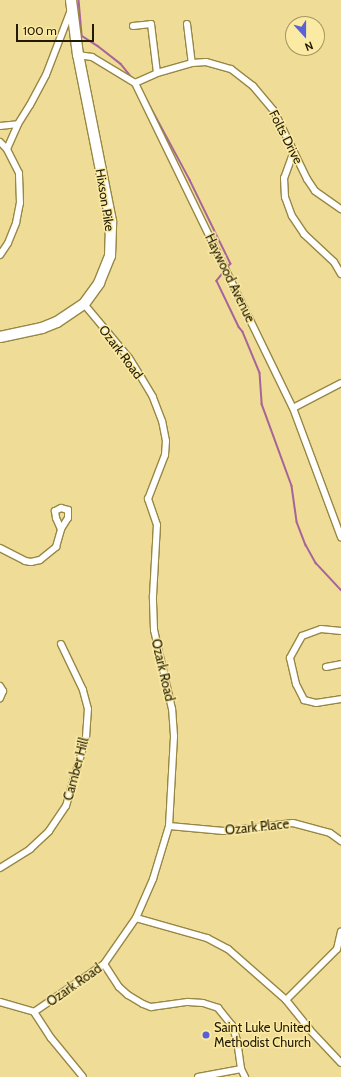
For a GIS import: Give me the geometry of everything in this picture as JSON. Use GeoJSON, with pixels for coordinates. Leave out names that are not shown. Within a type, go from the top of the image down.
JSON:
{"type":"FeatureCollection","features":[{"type":"Feature","properties":{"kind":"main road","name":"Hixson Pike"},"geometry":{"type":"LineString","coordinates":[[0,337],[42,328],[57,322],[84,304],[93,293],[107,264],[111,245],[111,221],[78,55],[71,5]]}},
{"type":"Feature","properties":{"kind":"street"},"geometry":{"type":"LineString","coordinates":[[7,148],[18,124],[46,75],[71,5]]}},
{"type":"Feature","properties":{"kind":"street"},"geometry":{"type":"LineString","coordinates":[[133,26],[151,24],[157,73]]}},
{"type":"Feature","properties":{"kind":"street"},"geometry":{"type":"LineString","coordinates":[[187,24],[192,63]]}},
{"type":"Feature","properties":{"kind":"street"},"geometry":{"type":"LineString","coordinates":[[78,55],[92,57],[135,83]]}},
{"type":"Feature","properties":{"kind":"street","name":"Folts Drive"},"geometry":{"type":"LineString","coordinates":[[135,83],[157,73],[192,63],[206,62],[231,69],[253,86],[274,111],[307,179],[315,191],[341,209]]}},
{"type":"Feature","properties":{"kind":"street","name":"Haywood Avenue"},"geometry":{"type":"LineString","coordinates":[[135,83],[293,408],[341,537]]}},
{"type":"Feature","properties":{"kind":"street"},"geometry":{"type":"LineString","coordinates":[[0,126],[18,124]]}},
{"type":"Feature","properties":{"kind":"street"},"geometry":{"type":"LineString","coordinates":[[0,142],[7,148],[20,173],[20,190],[16,223],[8,242],[0,254]]}},
{"type":"Feature","properties":{"kind":"street"},"geometry":{"type":"LineString","coordinates":[[294,151],[284,178],[285,197],[292,216],[304,234],[334,262],[341,274]]}},
{"type":"Feature","properties":{"kind":"street","name":"Ozark Road"},"geometry":{"type":"LineString","coordinates":[[34,1012],[104,964],[136,918],[153,879],[169,826],[174,736],[172,709],[154,630],[153,596],[157,525],[148,499],[165,455],[166,441],[162,421],[153,397],[141,377],[84,304]]}},
{"type":"Feature","properties":{"kind":"street"},"geometry":{"type":"LineString","coordinates":[[293,408],[341,383]]}},
{"type":"Feature","properties":{"kind":"street"},"geometry":{"type":"LineString","coordinates":[[0,548],[25,561],[32,562],[40,560],[56,547],[61,529]]}},
{"type":"Feature","properties":{"kind":"street"},"geometry":{"type":"LineString","coordinates":[[341,630],[321,628],[302,636],[290,658],[296,684],[304,700],[316,703],[341,699]]}},
{"type":"Feature","properties":{"kind":"street","name":"Camber Hill"},"geometry":{"type":"LineString","coordinates":[[0,868],[30,849],[49,831],[66,806],[86,737],[88,709],[83,690],[61,644]]}},
{"type":"Feature","properties":{"kind":"street"},"geometry":{"type":"LineString","coordinates":[[326,667],[341,664]]}},
{"type":"Feature","properties":{"kind":"street"},"geometry":{"type":"LineString","coordinates":[[0,686],[3,691],[0,698]]}},
{"type":"Feature","properties":{"kind":"street","name":"Ozark Place"},"geometry":{"type":"LineString","coordinates":[[169,826],[224,831],[293,822],[330,833],[341,841]]}},
{"type":"Feature","properties":{"kind":"street"},"geometry":{"type":"LineString","coordinates":[[136,918],[207,938],[228,949],[286,1000],[310,1030],[341,1063]]}},
{"type":"Feature","properties":{"kind":"street"},"geometry":{"type":"LineString","coordinates":[[286,1000],[339,951],[341,931]]}},
{"type":"Feature","properties":{"kind":"street"},"geometry":{"type":"LineString","coordinates":[[104,964],[119,987],[128,995],[151,1008],[188,1002],[203,1003],[218,1008],[232,1025],[237,1040],[241,1069],[245,1077]]}},
{"type":"Feature","properties":{"kind":"street"},"geometry":{"type":"LineString","coordinates":[[0,1002],[34,1012],[51,1038],[83,1077]]}},
{"type":"Feature","properties":{"kind":"street"},"geometry":{"type":"LineString","coordinates":[[198,1077],[241,1069]]}},
{"type":"Feature","properties":{"kind":"waterway"},"geometry":{"type":"LineString","coordinates":[[79,0],[82,36],[98,46],[121,64],[134,80]]}},
{"type":"Feature","properties":{"kind":"waterway"},"geometry":{"type":"LineString","coordinates":[[140,87],[190,180],[231,264],[227,268]]}},
{"type":"Feature","properties":{"kind":"waterway"},"geometry":{"type":"LineString","coordinates":[[225,271],[217,281],[239,327],[243,332],[260,373],[262,404],[292,486],[297,522],[306,545],[316,563],[341,590]]}},
{"type":"Feature","properties":{"kind":"place","name":"Saint Luke United Methodist Church"},"geometry":{"type":"Point","coordinates":[206,1035]}}]}
